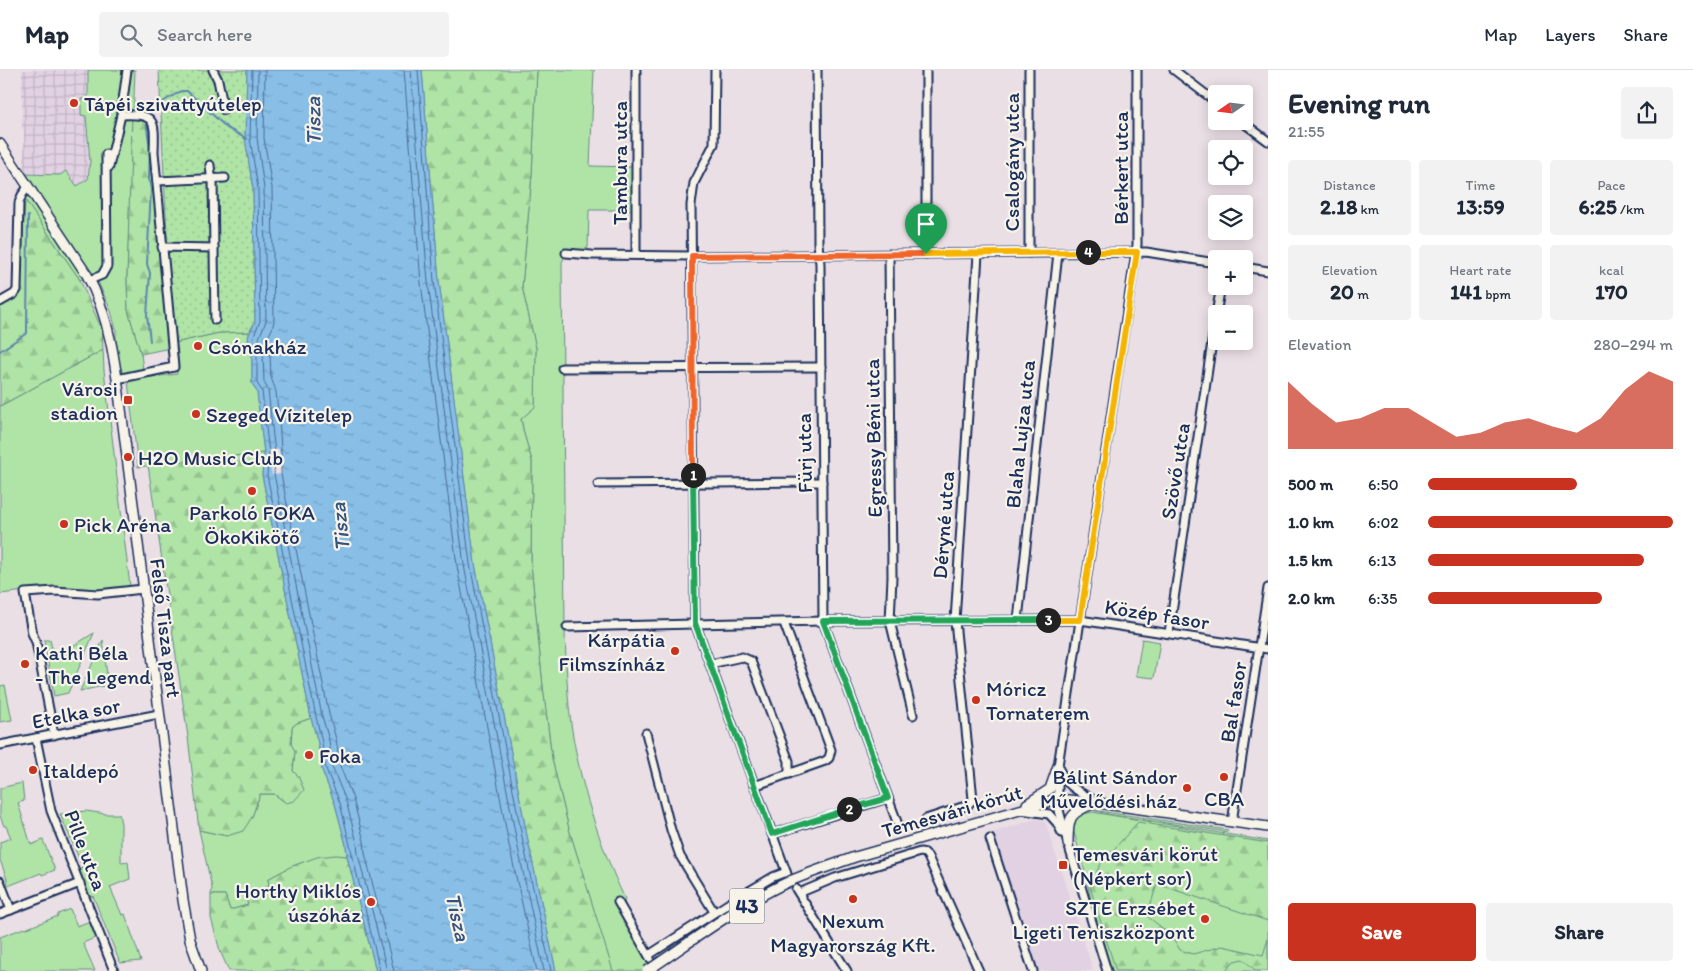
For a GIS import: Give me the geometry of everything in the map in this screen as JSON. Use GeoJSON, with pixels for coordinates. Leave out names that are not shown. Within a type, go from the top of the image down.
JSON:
{"type":"FeatureCollection","features":[{"type":"Feature","properties":{"kind":"main road","name":"Felső Tisza part"},"geometry":{"type":"LineString","coordinates":[[0,144],[90,280],[106,321],[117,379],[183,900],[190,940],[200,971]]}},
{"type":"Feature","properties":{"kind":"main road"},"geometry":{"type":"LineString","coordinates":[[1018,810],[1050,788],[1058,766]]}},
{"type":"Feature","properties":{"kind":"main road","name":"Temesvári körút"},"geometry":{"type":"LineString","coordinates":[[647,971],[757,899],[789,882],[855,857],[1058,799],[1268,827]]}},
{"type":"Feature","properties":{"kind":"main road"},"geometry":{"type":"LineString","coordinates":[[1068,844],[1068,825],[1071,815],[1081,808],[1098,803]]}},
{"type":"Feature","properties":{"kind":"street"},"geometry":{"type":"LineString","coordinates":[[106,182],[121,115],[127,70]]}},
{"type":"Feature","properties":{"kind":"street"},"geometry":{"type":"LineString","coordinates":[[213,70],[218,80],[224,110]]}},
{"type":"Feature","properties":{"kind":"street","name":"Tambura utca"},"geometry":{"type":"LineString","coordinates":[[636,70],[636,255]]}},
{"type":"Feature","properties":{"kind":"street"},"geometry":{"type":"LineString","coordinates":[[618,902],[650,957],[714,912],[773,876],[786,873],[695,623],[692,193],[694,182],[711,151],[715,136],[715,70]]}},
{"type":"Feature","properties":{"kind":"street","name":"Fürj utca"},"geometry":{"type":"LineString","coordinates":[[817,70],[823,621],[897,822]]}},
{"type":"Feature","properties":{"kind":"street"},"geometry":{"type":"LineString","coordinates":[[926,70],[926,254]]}},
{"type":"Feature","properties":{"kind":"street","name":"Csalogány utca"},"geometry":{"type":"LineString","coordinates":[[1029,70],[1029,253]]}},
{"type":"Feature","properties":{"kind":"street","name":"Bérkert utca"},"geometry":{"type":"LineString","coordinates":[[1068,844],[1058,799],[1058,766],[1137,252],[1137,70]]}},
{"type":"Feature","properties":{"kind":"street"},"geometry":{"type":"LineString","coordinates":[[1174,70],[1208,96]]}},
{"type":"Feature","properties":{"kind":"street"},"geometry":{"type":"LineString","coordinates":[[117,379],[174,367],[154,152],[155,128],[147,117],[141,115],[121,115]]}},
{"type":"Feature","properties":{"kind":"street"},"geometry":{"type":"LineString","coordinates":[[1253,130],[1268,141]]}},
{"type":"Feature","properties":{"kind":"street"},"geometry":{"type":"LineString","coordinates":[[90,280],[102,275],[107,266],[106,154]]}},
{"type":"Feature","properties":{"kind":"street"},"geometry":{"type":"LineString","coordinates":[[210,165],[211,175],[214,179],[215,320]]}},
{"type":"Feature","properties":{"kind":"street"},"geometry":{"type":"LineString","coordinates":[[158,181],[226,178]]}},
{"type":"Feature","properties":{"kind":"street"},"geometry":{"type":"LineString","coordinates":[[0,302],[14,294],[18,287],[19,203],[22,195],[29,188]]}},
{"type":"Feature","properties":{"kind":"street"},"geometry":{"type":"LineString","coordinates":[[162,247],[214,248]]}},
{"type":"Feature","properties":{"kind":"street"},"geometry":{"type":"LineString","coordinates":[[566,253],[692,256],[1137,252],[1157,253],[1208,262]]}},
{"type":"Feature","properties":{"kind":"street","name":"Blaha Lujza utca"},"geometry":{"type":"LineString","coordinates":[[1018,620],[1058,253]]}},
{"type":"Feature","properties":{"kind":"street","name":"Egressy Béni utca"},"geometry":{"type":"LineString","coordinates":[[889,254],[892,578],[890,621]]}},
{"type":"Feature","properties":{"kind":"street","name":"Déryné utca"},"geometry":{"type":"LineString","coordinates":[[973,799],[955,622],[978,254]]}},
{"type":"Feature","properties":{"kind":"street"},"geometry":{"type":"LineString","coordinates":[[1253,268],[1268,271]]}},
{"type":"Feature","properties":{"kind":"street","name":"Szövő utca"},"geometry":{"type":"LineString","coordinates":[[1168,633],[1211,350]]}},
{"type":"Feature","properties":{"kind":"street"},"geometry":{"type":"LineString","coordinates":[[562,368],[821,367]]}},
{"type":"Feature","properties":{"kind":"street"},"geometry":{"type":"LineString","coordinates":[[598,484],[822,482]]}},
{"type":"Feature","properties":{"kind":"street","name":"Bal fasor"},"geometry":{"type":"LineString","coordinates":[[1232,822],[1268,588]]}},
{"type":"Feature","properties":{"kind":"street"},"geometry":{"type":"LineString","coordinates":[[54,735],[25,593],[55,591],[98,594],[143,589]]}},
{"type":"Feature","properties":{"kind":"street","name":"Közép fasor"},"geometry":{"type":"LineString","coordinates":[[567,627],[823,621],[955,622],[1080,620],[1268,649]]}},
{"type":"Feature","properties":{"kind":"street"},"geometry":{"type":"LineString","coordinates":[[890,621],[913,715]]}},
{"type":"Feature","properties":{"kind":"street"},"geometry":{"type":"LineString","coordinates":[[754,786],[829,758],[830,750],[784,623]]}},
{"type":"Feature","properties":{"kind":"street"},"geometry":{"type":"LineString","coordinates":[[710,664],[742,656],[752,661],[789,761],[789,774]]}},
{"type":"Feature","properties":{"kind":"street","name":"Etelka sor"},"geometry":{"type":"LineString","coordinates":[[0,745],[159,714]]}},
{"type":"Feature","properties":{"kind":"street"},"geometry":{"type":"LineString","coordinates":[[646,733],[671,830],[680,856],[714,912]]}},
{"type":"Feature","properties":{"kind":"street","name":"Pille utca"},"geometry":{"type":"LineString","coordinates":[[36,738],[51,811],[114,971]]}},
{"type":"Feature","properties":{"kind":"street"},"geometry":{"type":"LineString","coordinates":[[1058,766],[1067,783],[1098,803]]}},
{"type":"Feature","properties":{"kind":"street","name":"Temesvári körút"},"geometry":{"type":"LineString","coordinates":[[772,834],[888,798]]}},
{"type":"Feature","properties":{"kind":"street","name":"Temesvári körút"},"geometry":{"type":"LineString","coordinates":[[926,819],[968,806],[973,799]]}},
{"type":"Feature","properties":{"kind":"street"},"geometry":{"type":"LineString","coordinates":[[1018,810],[1049,814],[1057,823],[1068,844],[1107,971]]}},
{"type":"Feature","properties":{"kind":"street"},"geometry":{"type":"LineString","coordinates":[[990,838],[1033,971]]}},
{"type":"Feature","properties":{"kind":"street","name":"Temesvári körút"},"geometry":{"type":"LineString","coordinates":[[847,971],[797,891],[920,852],[925,853],[928,857],[979,971]]}},
{"type":"Feature","properties":{"kind":"street"},"geometry":{"type":"LineString","coordinates":[[0,881],[11,910]]}},
{"type":"Feature","properties":{"kind":"street"},"geometry":{"type":"LineString","coordinates":[[0,914],[80,883]]}},
{"type":"Feature","properties":{"kind":"shaded area"},"geometry":{"type":"Polygon","coordinates":[[[22,70],[88,70],[88,99],[81,99],[81,115],[86,116],[90,161],[88,179],[77,186],[60,175],[24,174],[22,70]]]}},
{"type":"Feature","properties":{"kind":"shaded area"},"geometry":{"type":"Polygon","coordinates":[[[1036,819],[1045,821],[1093,970],[1036,971],[992,833],[1036,819]]]}},
{"type":"Feature","properties":{"kind":"green space"},"geometry":{"type":"Polygon","coordinates":[[[88,70],[135,70],[127,278],[128,310],[141,354],[144,378],[177,374],[174,343],[219,333],[249,332],[248,342],[252,353],[252,383],[257,392],[264,453],[138,467],[128,381],[120,367],[116,330],[111,311],[95,275],[80,280],[25,200],[24,174],[60,175],[66,171],[77,186],[88,179],[90,161],[86,116],[81,115],[81,99],[88,98],[88,70]]]}},
{"type":"Feature","properties":{"kind":"green space"},"geometry":{"type":"Polygon","coordinates":[[[159,70],[247,70],[245,138],[253,189],[255,322],[249,332],[219,333],[174,343],[170,300],[159,70]]]}},
{"type":"Feature","properties":{"kind":"green space"},"geometry":{"type":"Polygon","coordinates":[[[422,70],[537,70],[532,174],[522,287],[536,348],[535,407],[521,419],[532,461],[531,564],[552,759],[569,829],[613,971],[556,971],[528,841],[475,564],[439,281],[422,70]]]}},
{"type":"Feature","properties":{"kind":"green space"},"geometry":{"type":"Polygon","coordinates":[[[537,70],[594,70],[590,166],[634,167],[633,210],[589,210],[588,248],[565,256],[562,262],[565,632],[571,724],[585,791],[607,857],[625,899],[620,910],[655,971],[612,970],[569,829],[552,759],[531,564],[532,461],[521,418],[535,407],[536,348],[522,287],[532,174],[537,70]]]}},
{"type":"Feature","properties":{"kind":"green space"},"geometry":{"type":"Polygon","coordinates":[[[132,116],[150,121],[160,259],[170,348],[141,354],[128,310],[127,278],[132,116]]]}},
{"type":"Feature","properties":{"kind":"green space"},"geometry":{"type":"Polygon","coordinates":[[[25,200],[80,280],[102,330],[103,350],[0,406],[0,307],[20,295],[25,200]]]}},
{"type":"Feature","properties":{"kind":"green space"},"geometry":{"type":"Polygon","coordinates":[[[103,350],[130,586],[93,590],[59,587],[0,594],[0,406],[103,350]]]}},
{"type":"Feature","properties":{"kind":"green space"},"geometry":{"type":"Polygon","coordinates":[[[264,453],[262,475],[311,718],[292,727],[291,744],[295,751],[293,771],[298,776],[304,790],[294,801],[286,803],[274,794],[260,794],[252,817],[243,831],[227,836],[199,830],[188,737],[148,465],[264,453]]]}},
{"type":"Feature","properties":{"kind":"green space"},"geometry":{"type":"Polygon","coordinates":[[[94,633],[68,693],[54,696],[44,640],[50,640],[54,656],[65,654],[65,651],[94,633]]]}},
{"type":"Feature","properties":{"kind":"green space"},"geometry":{"type":"Polygon","coordinates":[[[1142,639],[1160,642],[1154,678],[1136,676],[1142,639]]]}},
{"type":"Feature","properties":{"kind":"green space"},"geometry":{"type":"Polygon","coordinates":[[[103,640],[108,685],[80,691],[103,640]]]}},
{"type":"Feature","properties":{"kind":"green space"},"geometry":{"type":"Polygon","coordinates":[[[5,685],[12,720],[0,722],[0,686],[5,685]]]}},
{"type":"Feature","properties":{"kind":"green space"},"geometry":{"type":"Polygon","coordinates":[[[311,718],[318,743],[322,770],[335,804],[347,856],[315,859],[287,869],[268,879],[269,885],[263,890],[245,894],[248,905],[230,910],[225,895],[211,895],[212,888],[199,830],[227,836],[252,817],[260,794],[274,794],[286,802],[293,771],[295,751],[291,745],[292,727],[311,718]]]}},
{"type":"Feature","properties":{"kind":"green space"},"geometry":{"type":"Polygon","coordinates":[[[22,783],[24,801],[18,803],[31,845],[43,840],[55,870],[42,875],[41,873],[8,886],[0,860],[0,842],[11,838],[0,816],[0,788],[22,783]]]}},
{"type":"Feature","properties":{"kind":"green space"},"geometry":{"type":"Polygon","coordinates":[[[1092,810],[1228,830],[1227,832],[1112,815],[1092,810]]]}},
{"type":"Feature","properties":{"kind":"green space"},"geometry":{"type":"Polygon","coordinates":[[[86,811],[119,814],[121,824],[121,863],[128,862],[130,879],[110,887],[122,915],[125,914],[141,961],[120,963],[93,896],[89,898],[78,870],[83,868],[60,814],[86,811]]]}},
{"type":"Feature","properties":{"kind":"green space"},"geometry":{"type":"Polygon","coordinates":[[[1092,812],[1268,841],[1268,971],[1110,971],[1096,926],[1086,876],[1073,829],[1074,821],[1079,815],[1092,812]]]}},
{"type":"Feature","properties":{"kind":"green space"},"geometry":{"type":"Polygon","coordinates":[[[1138,822],[1268,843],[1268,921],[1157,884],[1147,916],[1171,935],[1180,950],[1193,954],[1222,946],[1263,955],[1268,939],[1268,971],[1256,971],[1243,959],[1234,961],[1225,971],[1116,971],[1090,887],[1100,865],[1138,822]]]}},
{"type":"Feature","properties":{"kind":"green space"},"geometry":{"type":"Polygon","coordinates":[[[347,856],[376,971],[229,971],[220,951],[211,918],[211,895],[225,895],[230,910],[248,905],[245,894],[263,890],[269,885],[268,879],[290,867],[317,857],[347,856]]]}},
{"type":"Feature","properties":{"kind":"green space"},"geometry":{"type":"Polygon","coordinates":[[[70,909],[77,926],[90,921],[97,937],[83,943],[95,971],[0,971],[0,937],[58,916],[58,914],[70,909]]]}},
{"type":"Feature","properties":{"kind":"water","name":"Tisza"},"geometry":{"type":"Polygon","coordinates":[[[247,70],[422,70],[439,281],[475,564],[528,841],[556,971],[376,971],[335,804],[322,770],[262,475],[264,453],[257,392],[252,383],[252,353],[248,337],[255,322],[253,189],[245,138],[247,70]]]}},
{"type":"Feature","properties":{"kind":"pier"},"geometry":{"type":"Polygon","coordinates":[[[279,449],[282,474],[272,475],[269,450],[279,449]]]}},
{"type":"Feature","properties":{"kind":"waterway"},"geometry":{"type":"LineString","coordinates":[[140,104],[161,103],[181,91],[187,91],[227,128],[247,139]]}},
{"type":"Feature","properties":{"kind":"waterway"},"geometry":{"type":"LineString","coordinates":[[146,121],[150,148],[149,179],[151,190],[147,264],[150,273],[147,315],[150,341]]}},
{"type":"Feature","properties":{"kind":"waterway"},"geometry":{"type":"LineString","coordinates":[[0,351],[27,333],[28,216]]}},
{"type":"Feature","properties":{"kind":"place","name":"Tápéi szivattyútelep"},"geometry":{"type":"Point","coordinates":[74,103]}},
{"type":"Feature","properties":{"kind":"place","name":"Csónakház"},"geometry":{"type":"Point","coordinates":[198,346]}},
{"type":"Feature","properties":{"kind":"place","name":"Városi stadion"},"geometry":{"type":"Point","coordinates":[128,400]}},
{"type":"Feature","properties":{"kind":"place","name":"Szeged Vízitelep"},"geometry":{"type":"Point","coordinates":[196,414]}},
{"type":"Feature","properties":{"kind":"place","name":"H2O Music Club"},"geometry":{"type":"Point","coordinates":[128,457]}},
{"type":"Feature","properties":{"kind":"place","name":"Parkoló FOKA ÖkoKikötő"},"geometry":{"type":"Point","coordinates":[252,491]}},
{"type":"Feature","properties":{"kind":"place","name":"Pick Aréna"},"geometry":{"type":"Point","coordinates":[64,524]}},
{"type":"Feature","properties":{"kind":"place","name":"Kárpátia Filmszínház"},"geometry":{"type":"Point","coordinates":[675,651]}},
{"type":"Feature","properties":{"kind":"place","name":"Kathi Béla - The Legend"},"geometry":{"type":"Point","coordinates":[25,664]}},
{"type":"Feature","properties":{"kind":"place","name":"Móricz Tornaterem"},"geometry":{"type":"Point","coordinates":[976,700]}},
{"type":"Feature","properties":{"kind":"place","name":"Foka"},"geometry":{"type":"Point","coordinates":[309,755]}},
{"type":"Feature","properties":{"kind":"place","name":"Italdepó"},"geometry":{"type":"Point","coordinates":[33,770]}},
{"type":"Feature","properties":{"kind":"place","name":"CBA"},"geometry":{"type":"Point","coordinates":[1224,777]}},
{"type":"Feature","properties":{"kind":"place","name":"Bálint Sándor Művelődési ház"},"geometry":{"type":"Point","coordinates":[1187,788]}},
{"type":"Feature","properties":{"kind":"place","name":"Temesvári körút (Népkert sor)"},"geometry":{"type":"Point","coordinates":[1063,865]}},
{"type":"Feature","properties":{"kind":"place","name":"Nexum Magyarország Kft."},"geometry":{"type":"Point","coordinates":[853,899]}},
{"type":"Feature","properties":{"kind":"place","name":"Horthy Miklós úszóház"},"geometry":{"type":"Point","coordinates":[371,902]}},
{"type":"Feature","properties":{"kind":"place","name":"SZTE Erzsébet Ligeti Teniszközpont"},"geometry":{"type":"Point","coordinates":[1205,919]}},
{"type":"Feature","properties":{"kind":"route"},"geometry":{"type":"LineString","coordinates":[[1137,252],[1080,620],[955,622],[823,621],[888,798],[772,834],[695,623],[692,256],[926,254],[1137,252]]}}]}
